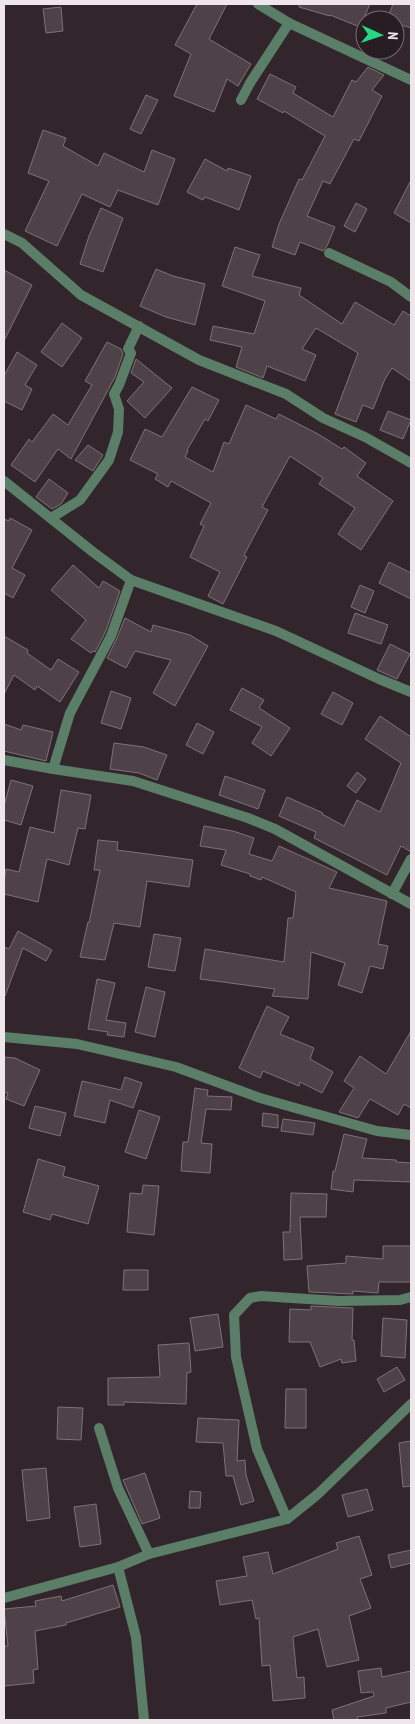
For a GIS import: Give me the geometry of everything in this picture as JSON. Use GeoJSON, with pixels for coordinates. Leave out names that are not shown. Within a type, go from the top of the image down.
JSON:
{"type":"FeatureCollection","features":[{"type":"Feature","properties":{"kind":"street"},"geometry":{"type":"LineString","coordinates":[[258,4],[289,23],[411,80]]}},
{"type":"Feature","properties":{"kind":"street"},"geometry":{"type":"LineString","coordinates":[[241,100],[289,23]]}},
{"type":"Feature","properties":{"kind":"street"},"geometry":{"type":"LineString","coordinates":[[4,234],[22,243],[81,295],[199,360],[286,394],[323,418],[365,437],[411,463]]}},
{"type":"Feature","properties":{"kind":"street"},"geometry":{"type":"LineString","coordinates":[[329,253],[392,282],[411,297]]}},
{"type":"Feature","properties":{"kind":"street"},"geometry":{"type":"LineString","coordinates":[[51,518],[80,500],[109,460],[118,432],[119,409],[114,394],[119,386],[131,353],[128,349],[139,326]]}},
{"type":"Feature","properties":{"kind":"street"},"geometry":{"type":"LineString","coordinates":[[4,481],[131,580],[276,631],[378,679],[411,692]]}},
{"type":"Feature","properties":{"kind":"street"},"geometry":{"type":"LineString","coordinates":[[53,769],[70,713],[111,636],[131,580]]}},
{"type":"Feature","properties":{"kind":"street"},"geometry":{"type":"LineString","coordinates":[[4,760],[133,781],[248,818],[275,829],[411,904]]}},
{"type":"Feature","properties":{"kind":"street"},"geometry":{"type":"LineString","coordinates":[[392,894],[411,859]]}},
{"type":"Feature","properties":{"kind":"street"},"geometry":{"type":"LineString","coordinates":[[4,1037],[77,1044],[176,1067],[260,1098],[377,1131],[411,1135]]}},
{"type":"Feature","properties":{"kind":"street"},"geometry":{"type":"LineString","coordinates":[[287,1519],[257,1449],[236,1357],[234,1315],[250,1298],[261,1296],[339,1301],[400,1300],[411,1297]]}},
{"type":"Feature","properties":{"kind":"street"},"geometry":{"type":"LineString","coordinates":[[4,1598],[118,1567],[149,1554],[287,1519],[318,1494],[411,1404]]}},
{"type":"Feature","properties":{"kind":"street"},"geometry":{"type":"LineString","coordinates":[[99,1428],[118,1488],[149,1554]]}},
{"type":"Feature","properties":{"kind":"street"},"geometry":{"type":"LineString","coordinates":[[118,1567],[136,1637],[144,1720]]}},
{"type":"Feature","properties":{"kind":"building"},"geometry":{"type":"Polygon","coordinates":[[[197,4],[227,4],[209,39],[251,64],[238,86],[227,79],[214,112],[174,96],[191,54],[175,45],[197,4]]]}},
{"type":"Feature","properties":{"kind":"building"},"geometry":{"type":"Polygon","coordinates":[[[299,4],[370,4],[367,10],[355,10],[355,25],[330,15],[299,7],[299,4]]]}},
{"type":"Feature","properties":{"kind":"building"},"geometry":{"type":"Polygon","coordinates":[[[393,4],[411,4],[411,28],[405,26],[405,10],[391,10],[393,4]]]}},
{"type":"Feature","properties":{"kind":"building"},"geometry":{"type":"Polygon","coordinates":[[[61,7],[63,31],[46,33],[43,9],[61,7]]]}},
{"type":"Feature","properties":{"kind":"building"},"geometry":{"type":"Polygon","coordinates":[[[368,67],[384,75],[372,90],[382,96],[359,141],[354,139],[330,184],[323,181],[307,216],[335,227],[327,246],[323,251],[300,242],[295,255],[272,247],[279,224],[299,179],[302,180],[325,136],[284,111],[283,113],[257,99],[270,74],[296,87],[293,93],[333,117],[352,80],[356,82],[368,67]]]}},
{"type":"Feature","properties":{"kind":"building"},"geometry":{"type":"Polygon","coordinates":[[[146,95],[158,100],[141,134],[130,129],[146,95]]]}},
{"type":"Feature","properties":{"kind":"building"},"geometry":{"type":"Polygon","coordinates":[[[43,130],[66,138],[63,146],[98,166],[104,153],[144,172],[152,150],[175,159],[158,205],[118,190],[110,207],[82,194],[57,246],[25,231],[49,181],[28,173],[43,130]]]}},
{"type":"Feature","properties":{"kind":"building"},"geometry":{"type":"Polygon","coordinates":[[[205,159],[227,171],[228,168],[251,176],[239,210],[205,197],[203,200],[187,192],[205,159]]]}},
{"type":"Feature","properties":{"kind":"building"},"geometry":{"type":"Polygon","coordinates":[[[411,180],[411,223],[394,213],[411,180]]]}},
{"type":"Feature","properties":{"kind":"building"},"geometry":{"type":"Polygon","coordinates":[[[356,203],[367,209],[355,232],[344,226],[356,203]]]}},
{"type":"Feature","properties":{"kind":"building"},"geometry":{"type":"Polygon","coordinates":[[[101,208],[123,218],[103,272],[80,264],[101,208]]]}},
{"type":"Feature","properties":{"kind":"building"},"geometry":{"type":"Polygon","coordinates":[[[235,247],[260,255],[252,276],[301,288],[299,295],[342,324],[355,302],[394,325],[403,311],[411,316],[411,381],[392,368],[385,379],[373,409],[363,405],[356,422],[335,414],[358,353],[316,328],[302,349],[316,355],[305,381],[267,366],[263,378],[236,367],[242,347],[210,340],[213,326],[254,334],[265,301],[222,286],[235,247]]]}},
{"type":"Feature","properties":{"kind":"building"},"geometry":{"type":"Polygon","coordinates":[[[156,269],[173,276],[205,284],[195,325],[166,317],[140,306],[156,269]]]}},
{"type":"Feature","properties":{"kind":"building"},"geometry":{"type":"Polygon","coordinates":[[[4,270],[32,285],[4,341],[4,270]]]}},
{"type":"Feature","properties":{"kind":"building"},"geometry":{"type":"Polygon","coordinates":[[[62,323],[82,338],[62,367],[41,352],[62,323]]]}},
{"type":"Feature","properties":{"kind":"building"},"geometry":{"type":"Polygon","coordinates":[[[107,342],[121,349],[123,354],[115,377],[71,459],[58,449],[35,482],[11,465],[29,439],[32,442],[53,414],[68,425],[92,385],[85,381],[107,342]]]}},
{"type":"Feature","properties":{"kind":"building"},"geometry":{"type":"Polygon","coordinates":[[[17,352],[37,365],[25,385],[32,389],[22,410],[4,401],[4,376],[17,352]]]}},
{"type":"Feature","properties":{"kind":"building"},"geometry":{"type":"Polygon","coordinates":[[[136,359],[172,388],[145,418],[127,401],[144,382],[131,373],[136,359]]]}},
{"type":"Feature","properties":{"kind":"building"},"geometry":{"type":"Polygon","coordinates":[[[192,387],[219,400],[208,421],[205,419],[185,457],[213,472],[224,442],[229,444],[246,405],[276,419],[279,414],[342,449],[344,447],[366,463],[357,476],[393,501],[361,550],[338,534],[355,508],[319,484],[323,478],[290,456],[262,507],[268,510],[244,555],[247,557],[223,604],[208,596],[220,572],[190,557],[204,526],[200,524],[211,503],[171,481],[168,487],[155,479],[158,474],[130,460],[145,429],[162,437],[192,387]]]}},
{"type":"Feature","properties":{"kind":"building"},"geometry":{"type":"Polygon","coordinates":[[[388,411],[411,420],[403,439],[380,430],[388,411]]]}},
{"type":"Feature","properties":{"kind":"building"},"geometry":{"type":"Polygon","coordinates":[[[88,445],[103,455],[93,471],[75,460],[88,445]]]}},
{"type":"Feature","properties":{"kind":"building"},"geometry":{"type":"Polygon","coordinates":[[[49,479],[68,493],[61,504],[52,509],[36,497],[49,479]]]}},
{"type":"Feature","properties":{"kind":"building"},"geometry":{"type":"Polygon","coordinates":[[[10,518],[32,530],[12,568],[25,575],[13,598],[4,593],[4,519],[9,521],[10,518]]]}},
{"type":"Feature","properties":{"kind":"building"},"geometry":{"type":"Polygon","coordinates":[[[389,562],[411,573],[411,599],[379,583],[389,562]]]}},
{"type":"Feature","properties":{"kind":"building"},"geometry":{"type":"Polygon","coordinates":[[[73,565],[99,588],[103,581],[120,591],[105,633],[95,652],[91,653],[71,639],[86,620],[51,590],[73,565]]]}},
{"type":"Feature","properties":{"kind":"building"},"geometry":{"type":"Polygon","coordinates":[[[360,585],[374,591],[365,613],[351,607],[360,585]]]}},
{"type":"Feature","properties":{"kind":"building"},"geometry":{"type":"Polygon","coordinates":[[[355,613],[388,625],[381,644],[348,633],[355,613]]]}},
{"type":"Feature","properties":{"kind":"building"},"geometry":{"type":"Polygon","coordinates":[[[125,618],[151,632],[153,625],[190,635],[208,646],[175,706],[153,693],[171,660],[135,651],[126,668],[107,658],[125,618]]]}},
{"type":"Feature","properties":{"kind":"building"},"geometry":{"type":"Polygon","coordinates":[[[4,636],[28,650],[27,653],[51,670],[58,659],[79,672],[60,702],[37,686],[35,690],[14,675],[4,694],[4,636]]]}},
{"type":"Feature","properties":{"kind":"building"},"geometry":{"type":"Polygon","coordinates":[[[390,644],[410,654],[397,679],[377,670],[390,644]]]}},
{"type":"Feature","properties":{"kind":"building"},"geometry":{"type":"Polygon","coordinates":[[[242,688],[264,700],[259,708],[290,728],[271,756],[252,743],[262,727],[230,710],[242,688]]]}},
{"type":"Feature","properties":{"kind":"building"},"geometry":{"type":"Polygon","coordinates":[[[111,691],[131,698],[121,729],[101,723],[111,691]]]}},
{"type":"Feature","properties":{"kind":"building"},"geometry":{"type":"Polygon","coordinates":[[[333,692],[353,703],[342,725],[321,714],[333,692]]]}},
{"type":"Feature","properties":{"kind":"building"},"geometry":{"type":"Polygon","coordinates":[[[380,716],[411,737],[411,852],[401,846],[387,875],[314,838],[316,832],[279,816],[287,797],[323,813],[344,826],[357,800],[380,812],[401,763],[365,739],[380,716]]]}},
{"type":"Feature","properties":{"kind":"building"},"geometry":{"type":"Polygon","coordinates":[[[197,723],[214,732],[203,754],[186,745],[197,723]]]}},
{"type":"Feature","properties":{"kind":"building"},"geometry":{"type":"Polygon","coordinates":[[[4,724],[21,730],[23,725],[53,732],[46,761],[4,751],[4,724]]]}},
{"type":"Feature","properties":{"kind":"building"},"geometry":{"type":"Polygon","coordinates":[[[114,743],[144,747],[167,755],[157,780],[139,773],[110,769],[114,743]]]}},
{"type":"Feature","properties":{"kind":"building"},"geometry":{"type":"Polygon","coordinates":[[[357,772],[366,779],[356,793],[347,786],[357,772]]]}},
{"type":"Feature","properties":{"kind":"building"},"geometry":{"type":"Polygon","coordinates":[[[225,776],[265,790],[258,809],[219,795],[225,776]]]}},
{"type":"Feature","properties":{"kind":"building"},"geometry":{"type":"Polygon","coordinates":[[[11,780],[33,786],[21,825],[4,820],[4,806],[11,780]]]}},
{"type":"Feature","properties":{"kind":"building"},"geometry":{"type":"Polygon","coordinates":[[[61,790],[91,795],[85,829],[78,828],[69,865],[47,859],[38,902],[4,894],[6,869],[19,872],[30,827],[54,833],[61,790]]]}},
{"type":"Feature","properties":{"kind":"building"},"geometry":{"type":"Polygon","coordinates":[[[204,826],[233,831],[254,838],[249,854],[272,861],[279,846],[337,872],[329,888],[387,901],[378,944],[388,946],[383,969],[370,966],[362,993],[338,985],[345,963],[311,952],[308,999],[272,996],[275,989],[200,979],[205,949],[284,962],[288,918],[293,918],[296,892],[262,877],[261,880],[250,876],[250,874],[221,865],[226,850],[200,846],[204,826]]]}},
{"type":"Feature","properties":{"kind":"building"},"geometry":{"type":"Polygon","coordinates":[[[98,840],[118,842],[117,850],[193,860],[189,887],[147,881],[140,927],[114,923],[105,960],[80,957],[100,870],[94,870],[98,840]]]}},
{"type":"Feature","properties":{"kind":"building"},"geometry":{"type":"Polygon","coordinates":[[[18,931],[52,950],[46,961],[23,948],[4,996],[4,947],[9,949],[18,931]]]}},
{"type":"Feature","properties":{"kind":"building"},"geometry":{"type":"Polygon","coordinates":[[[154,934],[181,938],[175,971],[148,967],[154,934]]]}},
{"type":"Feature","properties":{"kind":"building"},"geometry":{"type":"Polygon","coordinates":[[[97,979],[115,983],[106,1020],[126,1023],[124,1037],[107,1035],[108,1032],[88,1029],[97,979]]]}},
{"type":"Feature","properties":{"kind":"building"},"geometry":{"type":"Polygon","coordinates":[[[146,987],[165,992],[155,1037],[135,1032],[146,987]]]}},
{"type":"Feature","properties":{"kind":"building"},"geometry":{"type":"Polygon","coordinates":[[[267,1006],[289,1017],[280,1034],[314,1048],[310,1059],[333,1072],[322,1093],[300,1082],[299,1086],[263,1071],[260,1078],[239,1068],[267,1006]]]}},
{"type":"Feature","properties":{"kind":"building"},"geometry":{"type":"Polygon","coordinates":[[[411,1031],[411,1108],[404,1104],[398,1115],[370,1099],[358,1118],[339,1112],[354,1088],[344,1081],[360,1056],[386,1074],[411,1031]]]}},
{"type":"Feature","properties":{"kind":"building"},"geometry":{"type":"Polygon","coordinates":[[[4,1057],[15,1058],[40,1070],[24,1106],[6,1099],[8,1093],[4,1092],[4,1057]]]}},
{"type":"Feature","properties":{"kind":"building"},"geometry":{"type":"Polygon","coordinates":[[[125,1077],[142,1083],[133,1108],[110,1100],[105,1123],[74,1116],[82,1081],[121,1090],[125,1077]]]}},
{"type":"Feature","properties":{"kind":"building"},"geometry":{"type":"Polygon","coordinates":[[[195,1088],[208,1090],[207,1096],[232,1097],[231,1110],[206,1109],[201,1143],[212,1144],[210,1173],[181,1171],[183,1142],[188,1142],[195,1088]]]}},
{"type":"Feature","properties":{"kind":"building"},"geometry":{"type":"Polygon","coordinates":[[[35,1106],[66,1113],[60,1136],[29,1128],[35,1106]]]}},
{"type":"Feature","properties":{"kind":"building"},"geometry":{"type":"Polygon","coordinates":[[[139,1110],[160,1117],[146,1159],[125,1152],[139,1110]]]}},
{"type":"Feature","properties":{"kind":"building"},"geometry":{"type":"Polygon","coordinates":[[[263,1113],[278,1115],[278,1128],[262,1126],[263,1113]]]}},
{"type":"Feature","properties":{"kind":"building"},"geometry":{"type":"Polygon","coordinates":[[[283,1119],[315,1123],[313,1135],[281,1131],[283,1119]]]}},
{"type":"Feature","properties":{"kind":"building"},"geometry":{"type":"Polygon","coordinates":[[[344,1134],[367,1139],[362,1158],[411,1163],[411,1182],[354,1180],[353,1192],[331,1189],[333,1171],[335,1171],[344,1134]]]}},
{"type":"Feature","properties":{"kind":"building"},"geometry":{"type":"Polygon","coordinates":[[[38,1159],[65,1167],[63,1176],[99,1186],[88,1224],[52,1214],[50,1220],[23,1212],[38,1159]]]}},
{"type":"Feature","properties":{"kind":"building"},"geometry":{"type":"Polygon","coordinates":[[[143,1185],[159,1186],[154,1235],[127,1232],[130,1193],[142,1194],[143,1185]]]}},
{"type":"Feature","properties":{"kind":"building"},"geometry":{"type":"Polygon","coordinates":[[[291,1193],[327,1194],[326,1217],[300,1217],[302,1259],[284,1260],[283,1232],[290,1232],[291,1193]]]}},
{"type":"Feature","properties":{"kind":"building"},"geometry":{"type":"Polygon","coordinates":[[[383,1246],[411,1246],[411,1282],[379,1282],[378,1293],[353,1291],[353,1294],[309,1292],[307,1266],[346,1263],[346,1256],[383,1259],[383,1246]]]}},
{"type":"Feature","properties":{"kind":"building"},"geometry":{"type":"Polygon","coordinates":[[[124,1270],[148,1270],[148,1290],[123,1290],[124,1270]]]}},
{"type":"Feature","properties":{"kind":"building"},"geometry":{"type":"Polygon","coordinates":[[[311,1306],[353,1308],[352,1340],[354,1340],[356,1361],[342,1363],[341,1359],[320,1367],[310,1342],[289,1342],[290,1309],[311,1310],[311,1306]]]}},
{"type":"Feature","properties":{"kind":"building"},"geometry":{"type":"Polygon","coordinates":[[[218,1314],[223,1347],[195,1351],[190,1318],[218,1314]]]}},
{"type":"Feature","properties":{"kind":"building"},"geometry":{"type":"Polygon","coordinates":[[[383,1318],[407,1320],[405,1358],[381,1356],[383,1318]]]}},
{"type":"Feature","properties":{"kind":"building"},"geometry":{"type":"Polygon","coordinates":[[[189,1343],[191,1372],[187,1373],[186,1404],[124,1402],[124,1405],[108,1405],[108,1378],[160,1377],[158,1345],[189,1343]]]}},
{"type":"Feature","properties":{"kind":"building"},"geometry":{"type":"Polygon","coordinates":[[[397,1367],[405,1380],[384,1392],[377,1379],[397,1367]]]}},
{"type":"Feature","properties":{"kind":"building"},"geometry":{"type":"Polygon","coordinates":[[[286,1389],[306,1389],[306,1428],[285,1428],[286,1389]]]}},
{"type":"Feature","properties":{"kind":"building"},"geometry":{"type":"Polygon","coordinates":[[[58,1407],[83,1408],[81,1440],[57,1439],[58,1407]]]}},
{"type":"Feature","properties":{"kind":"building"},"geometry":{"type":"Polygon","coordinates":[[[198,1418],[239,1420],[237,1461],[245,1460],[246,1475],[254,1501],[241,1505],[233,1476],[226,1476],[223,1443],[196,1442],[198,1418]]]}},
{"type":"Feature","properties":{"kind":"building"},"geometry":{"type":"Polygon","coordinates":[[[411,1441],[411,1486],[403,1487],[399,1443],[411,1441]]]}},
{"type":"Feature","properties":{"kind":"building"},"geometry":{"type":"Polygon","coordinates":[[[46,1468],[50,1518],[27,1521],[22,1470],[46,1468]]]}},
{"type":"Feature","properties":{"kind":"building"},"geometry":{"type":"Polygon","coordinates":[[[145,1473],[160,1518],[142,1524],[123,1480],[145,1473]]]}},
{"type":"Feature","properties":{"kind":"building"},"geometry":{"type":"Polygon","coordinates":[[[367,1489],[373,1510],[348,1517],[342,1495],[367,1489]]]}},
{"type":"Feature","properties":{"kind":"building"},"geometry":{"type":"Polygon","coordinates":[[[190,1491],[201,1492],[200,1508],[189,1508],[190,1491]]]}},
{"type":"Feature","properties":{"kind":"building"},"geometry":{"type":"Polygon","coordinates":[[[96,1504],[101,1544],[80,1547],[74,1507],[96,1504]]]}},
{"type":"Feature","properties":{"kind":"building"},"geometry":{"type":"Polygon","coordinates":[[[359,1536],[372,1575],[360,1579],[371,1608],[349,1616],[359,1660],[327,1667],[318,1629],[293,1637],[297,1678],[304,1677],[305,1698],[273,1701],[270,1665],[262,1666],[259,1618],[256,1619],[252,1600],[220,1605],[216,1581],[247,1576],[243,1557],[268,1552],[273,1574],[338,1549],[336,1543],[359,1536]]]}},
{"type":"Feature","properties":{"kind":"building"},"geometry":{"type":"Polygon","coordinates":[[[411,1550],[411,1563],[391,1568],[388,1555],[411,1550]]]}},
{"type":"Feature","properties":{"kind":"building"},"geometry":{"type":"Polygon","coordinates":[[[113,1585],[120,1607],[66,1623],[66,1625],[35,1631],[38,1669],[33,1670],[34,1683],[4,1686],[4,1646],[8,1646],[4,1609],[36,1606],[35,1601],[61,1596],[62,1601],[113,1585]]]}},
{"type":"Feature","properties":{"kind":"building"},"geometry":{"type":"Polygon","coordinates":[[[381,1668],[382,1677],[411,1671],[411,1702],[386,1708],[386,1713],[357,1717],[358,1720],[334,1720],[332,1710],[374,1696],[373,1692],[361,1693],[358,1671],[381,1668]]]}}]}
